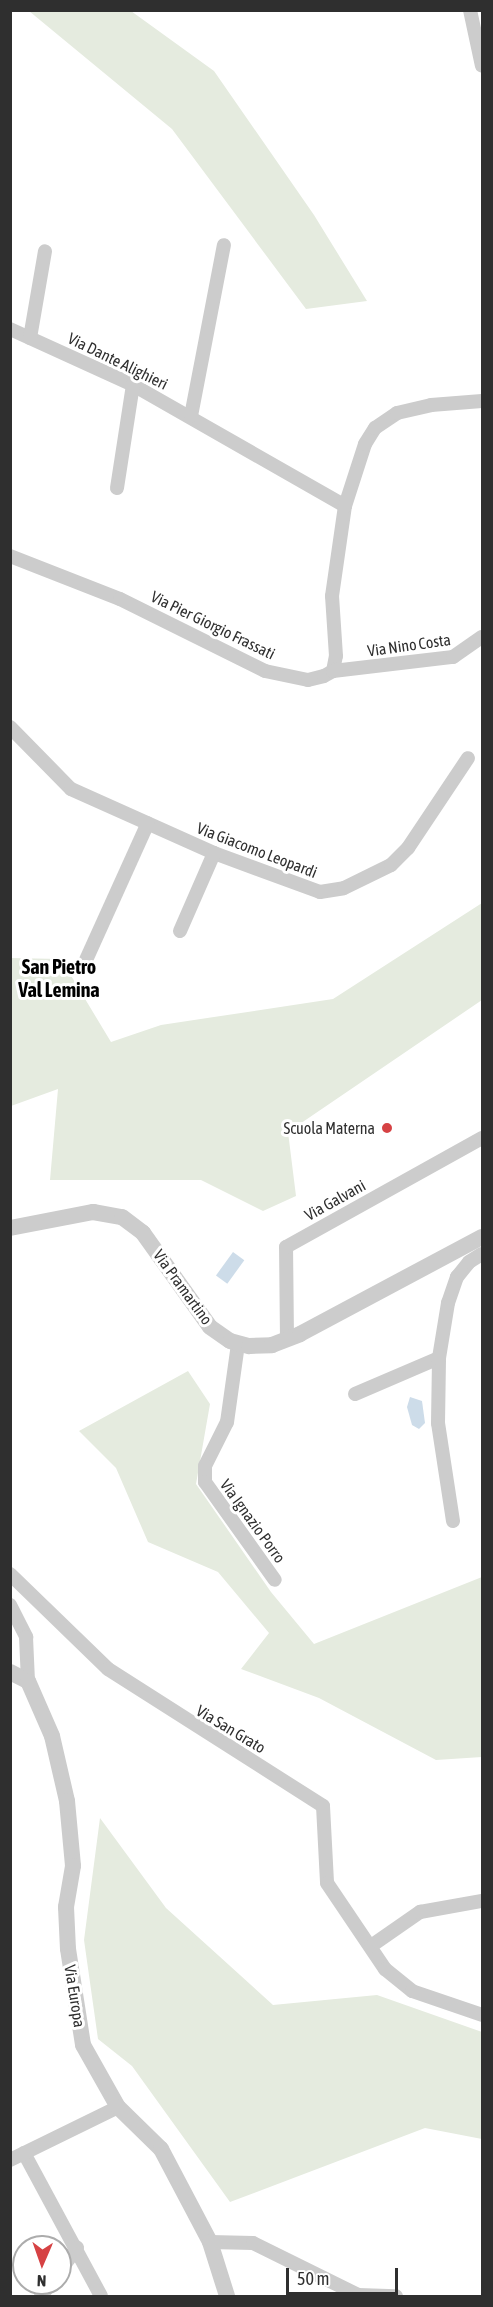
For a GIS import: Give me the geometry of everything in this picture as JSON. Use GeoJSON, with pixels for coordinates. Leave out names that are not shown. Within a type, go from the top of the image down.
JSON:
{"type":"FeatureCollection","features":[{"type":"Feature","properties":{"kind":"street"},"geometry":{"type":"LineString","coordinates":[[470,10],[483,66]]}},
{"type":"Feature","properties":{"kind":"street"},"geometry":{"type":"LineString","coordinates":[[191,416],[224,245]]}},
{"type":"Feature","properties":{"kind":"street"},"geometry":{"type":"LineString","coordinates":[[30,338],[45,251]]}},
{"type":"Feature","properties":{"kind":"street","name":"Via Dante Alighieri"},"geometry":{"type":"LineString","coordinates":[[10,329],[133,385],[191,416],[345,506]]}},
{"type":"Feature","properties":{"kind":"street"},"geometry":{"type":"LineString","coordinates":[[117,488],[133,385]]}},
{"type":"Feature","properties":{"kind":"street"},"geometry":{"type":"LineString","coordinates":[[333,671],[332,596],[345,506],[365,444],[375,428],[397,413],[431,405],[483,401]]}},
{"type":"Feature","properties":{"kind":"street","name":"Via Pier Giorgio Frassati"},"geometry":{"type":"LineString","coordinates":[[10,556],[139,608],[265,671],[308,680],[333,671]]}},
{"type":"Feature","properties":{"kind":"street","name":"Via Nino Costa"},"geometry":{"type":"LineString","coordinates":[[333,671],[453,657],[483,637]]}},
{"type":"Feature","properties":{"kind":"street","name":"Via Giacomo Leopardi"},"geometry":{"type":"LineString","coordinates":[[10,727],[71,789],[214,853],[320,892],[344,888],[392,865],[403,854],[468,758]]}},
{"type":"Feature","properties":{"kind":"street"},"geometry":{"type":"LineString","coordinates":[[86,960],[147,824]]}},
{"type":"Feature","properties":{"kind":"street"},"geometry":{"type":"LineString","coordinates":[[180,931],[214,853]]}},
{"type":"Feature","properties":{"kind":"street","name":"Via Galvani"},"geometry":{"type":"LineString","coordinates":[[287,1339],[286,1247],[483,1138]]}},
{"type":"Feature","properties":{"kind":"street","name":"Via Pramartino"},"geometry":{"type":"LineString","coordinates":[[10,1228],[93,1212],[122,1216],[143,1233],[210,1327],[238,1344]]}},
{"type":"Feature","properties":{"kind":"street"},"geometry":{"type":"LineString","coordinates":[[238,1344],[260,1346],[287,1339],[483,1237]]}},
{"type":"Feature","properties":{"kind":"street"},"geometry":{"type":"LineString","coordinates":[[453,1521],[438,1423],[439,1358],[448,1303],[457,1277],[469,1262],[483,1254]]}},
{"type":"Feature","properties":{"kind":"street","name":"Via Ignazio Porro"},"geometry":{"type":"LineString","coordinates":[[238,1344],[227,1422],[204,1474],[210,1491],[275,1580]]}},
{"type":"Feature","properties":{"kind":"street"},"geometry":{"type":"LineString","coordinates":[[355,1394],[439,1358]]}},
{"type":"Feature","properties":{"kind":"street","name":"Via San Grato"},"geometry":{"type":"LineString","coordinates":[[10,1574],[108,1669],[323,1806],[327,1883],[385,1969],[412,1991],[483,2014]]}},
{"type":"Feature","properties":{"kind":"street"},"geometry":{"type":"LineString","coordinates":[[10,1605],[26,1637],[28,1682]]}},
{"type":"Feature","properties":{"kind":"street"},"geometry":{"type":"LineString","coordinates":[[10,1672],[28,1682]]}},
{"type":"Feature","properties":{"kind":"street","name":"Via Europa"},"geometry":{"type":"LineString","coordinates":[[28,1682],[52,1736],[72,1835],[68,1948],[84,2045],[118,2107],[161,2149],[210,2242],[227,2296]]}},
{"type":"Feature","properties":{"kind":"street"},"geometry":{"type":"LineString","coordinates":[[371,1946],[420,1912],[483,1902]]}},
{"type":"Feature","properties":{"kind":"street"},"geometry":{"type":"LineString","coordinates":[[10,2160],[118,2107]]}},
{"type":"Feature","properties":{"kind":"street"},"geometry":{"type":"LineString","coordinates":[[24,2153],[101,2296]]}},
{"type":"Feature","properties":{"kind":"street"},"geometry":{"type":"LineString","coordinates":[[210,2242],[253,2244],[358,2295],[396,2296]]}},
{"type":"Feature","properties":{"kind":"street"},"geometry":{"type":"LineString","coordinates":[[72,2255],[77,2248]]}},
{"type":"Feature","properties":{"kind":"shaded area"},"geometry":{"type":"Polygon","coordinates":[[[29,11],[131,11],[214,71],[314,215],[367,301],[306,309],[172,129],[29,11]]]}},
{"type":"Feature","properties":{"kind":"shaded area"},"geometry":{"type":"Polygon","coordinates":[[[482,903],[482,1000],[288,1132],[296,1196],[263,1211],[201,1180],[50,1180],[58,1089],[11,1106],[11,958],[61,959],[111,1042],[161,1025],[333,999],[482,903]]]}},
{"type":"Feature","properties":{"kind":"shaded area"},"geometry":{"type":"Polygon","coordinates":[[[188,1371],[210,1404],[196,1484],[271,1592],[314,1644],[482,1577],[482,1757],[436,1760],[319,1698],[241,1669],[269,1633],[218,1572],[148,1542],[116,1468],[79,1431],[188,1371]]]}},
{"type":"Feature","properties":{"kind":"shaded area"},"geometry":{"type":"Polygon","coordinates":[[[100,1818],[166,1908],[273,2005],[377,1995],[482,2032],[482,2139],[425,2128],[230,2202],[132,2066],[98,2039],[84,1940],[100,1818]]]}},
{"type":"Feature","properties":{"kind":"water"},"geometry":{"type":"Polygon","coordinates":[[[233,1252],[244,1260],[227,1284],[216,1275],[233,1252]]]}},
{"type":"Feature","properties":{"kind":"water"},"geometry":{"type":"Polygon","coordinates":[[[410,1397],[422,1401],[425,1423],[419,1429],[412,1425],[407,1407],[410,1397]]]}},
{"type":"Feature","properties":{"kind":"place","name":"Scuola Materna"},"geometry":{"type":"Point","coordinates":[387,1128]}},
{"type":"Feature","properties":{"kind":"district","name":"San Pietro Val Lemina"},"geometry":{"type":"Point","coordinates":[59,978]}}]}
